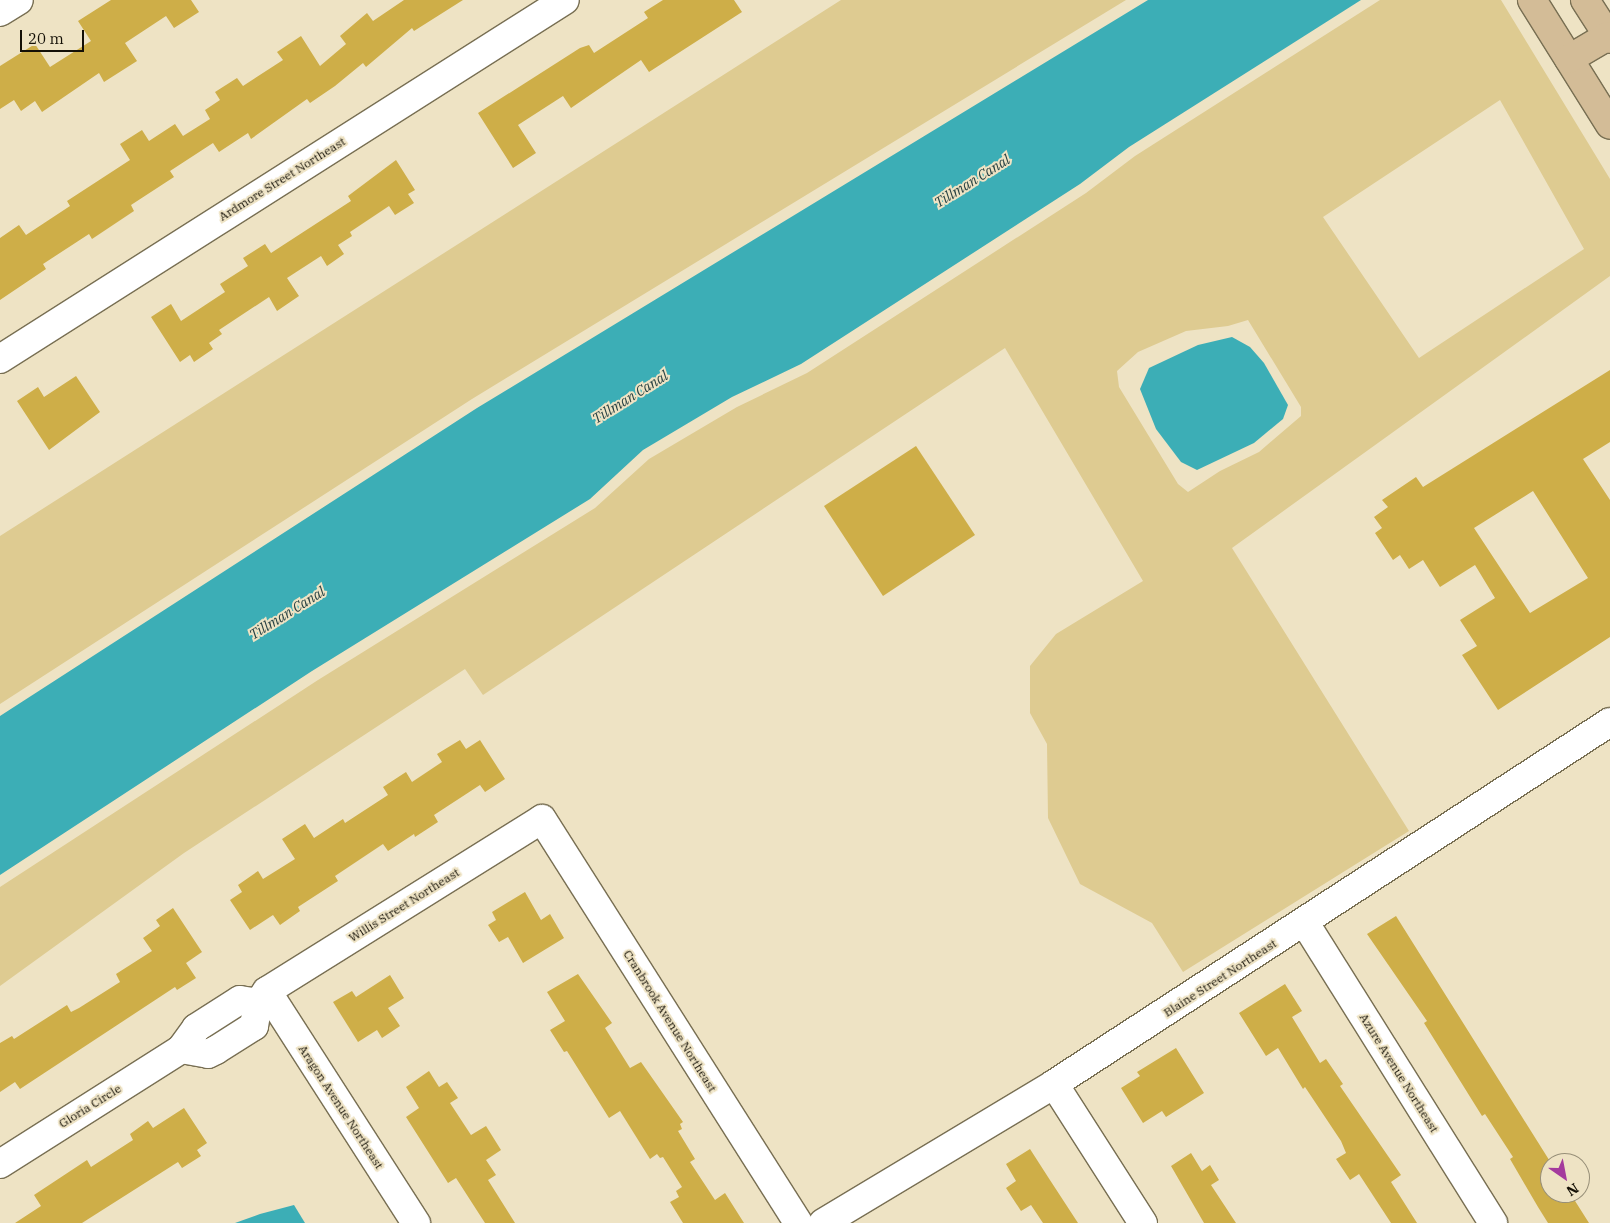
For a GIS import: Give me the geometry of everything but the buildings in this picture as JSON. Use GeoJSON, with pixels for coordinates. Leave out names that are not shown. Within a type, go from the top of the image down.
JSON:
{"type":"FeatureCollection","features":[{"type":"Feature","properties":{"kind":"main road"},"geometry":{"type":"LineString","coordinates":[[1532,0],[1610,125]]}},
{"type":"Feature","properties":{"kind":"main road"},"geometry":{"type":"LineString","coordinates":[[1569,60],[1609,38],[1585,0]]}},
{"type":"Feature","properties":{"kind":"street"},"geometry":{"type":"LineString","coordinates":[[0,12],[19,0]]}},
{"type":"Feature","properties":{"kind":"street","name":"Ardmore Street Northeast"},"geometry":{"type":"LineString","coordinates":[[0,359],[565,0]]}},
{"type":"Feature","properties":{"kind":"street","name":"Blaine Street Northeast"},"geometry":{"type":"LineString","coordinates":[[823,1223],[1054,1084],[1305,923],[1610,722]]}},
{"type":"Feature","properties":{"kind":"street","name":"Willis Street Northeast"},"geometry":{"type":"LineString","coordinates":[[262,997],[542,819]]}},
{"type":"Feature","properties":{"kind":"street","name":"Cranbrook Avenue Northeast"},"geometry":{"type":"LineString","coordinates":[[542,819],[798,1223]]}},
{"type":"Feature","properties":{"kind":"street","name":"Azure Avenue Northeast"},"geometry":{"type":"LineString","coordinates":[[1305,923],[1493,1223]]}},
{"type":"Feature","properties":{"kind":"street","name":"Gloria Circle"},"geometry":{"type":"LineString","coordinates":[[0,1164],[181,1049],[208,1054],[254,1026],[262,997]]}},
{"type":"Feature","properties":{"kind":"street","name":"Aragon Avenue Northeast"},"geometry":{"type":"LineString","coordinates":[[262,997],[416,1223]]}},
{"type":"Feature","properties":{"kind":"street"},"geometry":{"type":"LineString","coordinates":[[1054,1084],[1143,1223]]}},
{"type":"Feature","properties":{"kind":"shaded area"},"geometry":{"type":"Polygon","coordinates":[[[841,0],[1126,0],[472,399],[0,704],[0,536],[841,0]]]}},
{"type":"Feature","properties":{"kind":"shaded area"},"geometry":{"type":"Polygon","coordinates":[[[1380,0],[1501,0],[1610,179],[1610,276],[1232,548],[1409,831],[1183,972],[1152,923],[1080,884],[1048,818],[1047,744],[1030,713],[1030,666],[1056,634],[1143,581],[1005,348],[483,695],[465,669],[184,853],[0,986],[0,887],[318,680],[595,508],[649,459],[737,407],[807,373],[1086,193],[1135,156],[1380,0]],[[1500,100],[1323,217],[1419,358],[1584,249],[1500,100]],[[1248,320],[1228,326],[1186,331],[1138,352],[1117,371],[1119,387],[1178,484],[1188,492],[1220,471],[1259,452],[1301,416],[1301,407],[1248,320]]]}},
{"type":"Feature","properties":{"kind":"water","name":"Tillman Canal"},"geometry":{"type":"Polygon","coordinates":[[[1148,0],[1361,0],[1129,147],[1080,184],[801,364],[732,397],[643,450],[590,499],[312,671],[0,875],[0,716],[477,408],[1148,0]]]}},
{"type":"Feature","properties":{"kind":"water"},"geometry":{"type":"Polygon","coordinates":[[[1232,337],[1250,347],[1264,363],[1288,405],[1283,419],[1254,443],[1197,470],[1181,462],[1156,429],[1140,389],[1149,368],[1198,345],[1232,337]]]}},
{"type":"Feature","properties":{"kind":"water"},"geometry":{"type":"Polygon","coordinates":[[[294,1205],[305,1223],[235,1223],[260,1214],[294,1205]]]}}]}
